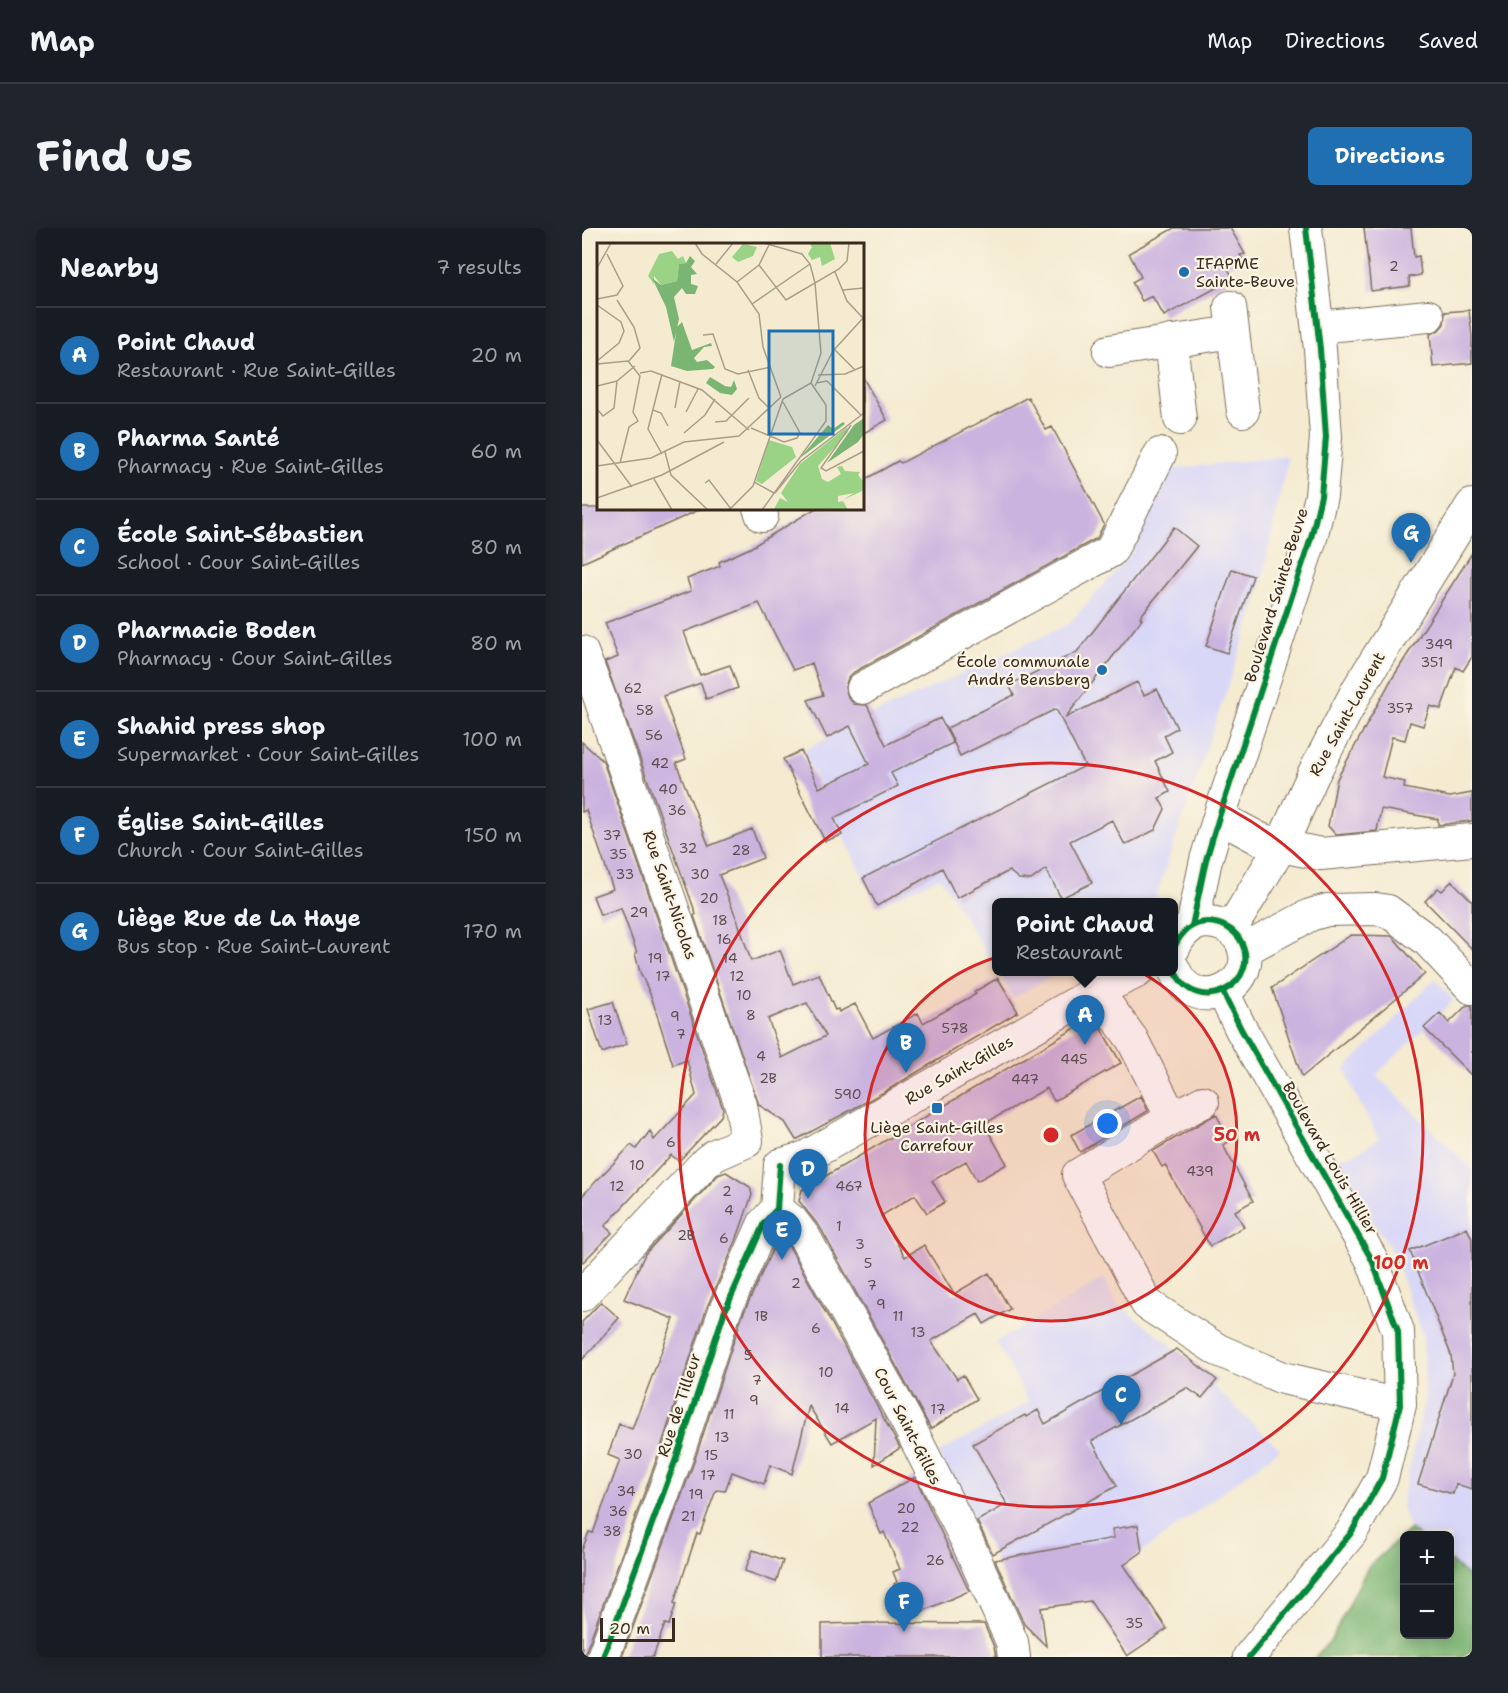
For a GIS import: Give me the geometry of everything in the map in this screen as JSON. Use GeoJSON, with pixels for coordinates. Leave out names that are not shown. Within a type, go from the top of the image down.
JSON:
{"type":"FeatureCollection","features":[{"type":"Feature","properties":{"kind":"street","name":"Boulevard Sainte-Beuve"},"geometry":{"type":"LineString","coordinates":[[1183,937],[1219,817],[1311,538],[1321,496],[1326,437],[1318,327],[1306,228]]}},
{"type":"Feature","properties":{"kind":"street"},"geometry":{"type":"LineString","coordinates":[[1318,327],[1428,316]]}},
{"type":"Feature","properties":{"kind":"street"},"geometry":{"type":"LineString","coordinates":[[1109,351],[1171,342],[1232,319],[1243,411]]}},
{"type":"Feature","properties":{"kind":"street"},"geometry":{"type":"LineString","coordinates":[[1171,342],[1180,419]]}},
{"type":"Feature","properties":{"kind":"street"},"geometry":{"type":"LineString","coordinates":[[863,688],[1111,551],[1160,454]]}},
{"type":"Feature","properties":{"kind":"street","name":"Rue Saint-Laurent"},"geometry":{"type":"LineString","coordinates":[[1238,940],[1313,775],[1358,689],[1472,505]]}},
{"type":"Feature","properties":{"kind":"street","name":"Rue Saint-Nicolas"},"geometry":{"type":"LineString","coordinates":[[582,652],[595,723],[732,1077],[744,1115],[747,1141]]}},
{"type":"Feature","properties":{"kind":"street"},"geometry":{"type":"LineString","coordinates":[[1219,817],[1248,834],[1281,846],[1321,854],[1472,840]]}},
{"type":"Feature","properties":{"kind":"street"},"geometry":{"type":"LineString","coordinates":[[1238,940],[1327,910],[1376,909],[1388,911],[1427,940],[1472,988]]}},
{"type":"Feature","properties":{"kind":"street"},"geometry":{"type":"LineString","coordinates":[[1176,976],[1186,988],[1198,994],[1210,995],[1223,992],[1232,986],[1244,968],[1238,940],[1217,923],[1204,922],[1183,937]]}},
{"type":"Feature","properties":{"kind":"street","name":"Rue Saint-Gilles"},"geometry":{"type":"LineString","coordinates":[[780,1165],[806,1157],[1097,991],[1129,976]]}},
{"type":"Feature","properties":{"kind":"street"},"geometry":{"type":"LineString","coordinates":[[1097,991],[1132,1040],[1172,1118]]}},
{"type":"Feature","properties":{"kind":"street","name":"Boulevard Louis Hillier"},"geometry":{"type":"LineString","coordinates":[[1223,992],[1240,1029],[1372,1260],[1398,1331],[1400,1405],[1382,1478],[1351,1533],[1249,1657]]}},
{"type":"Feature","properties":{"kind":"street"},"geometry":{"type":"LineString","coordinates":[[1203,1102],[1172,1118],[1078,1175],[1147,1304],[1218,1350],[1283,1378],[1400,1405]]}},
{"type":"Feature","properties":{"kind":"street"},"geometry":{"type":"LineString","coordinates":[[582,1295],[715,1155],[747,1141],[780,1165],[777,1209]]}},
{"type":"Feature","properties":{"kind":"street","name":"Rue de Tilleur"},"geometry":{"type":"LineString","coordinates":[[603,1657],[677,1456],[724,1313],[764,1223],[777,1209]]}},
{"type":"Feature","properties":{"kind":"street","name":"Cour Saint-Gilles"},"geometry":{"type":"LineString","coordinates":[[777,1209],[792,1221],[805,1238],[879,1369],[967,1541],[1011,1642],[1014,1657]]}},
{"type":"Feature","properties":{"kind":"shaded area","name":"École communale André Bensberg"},"geometry":{"type":"Polygon","coordinates":[[[1288,456],[1259,595],[1155,898],[992,898],[992,963],[940,877],[877,906],[803,751],[872,715],[1069,624],[1131,554],[1172,469],[1288,456]]]}},
{"type":"Feature","properties":{"kind":"shaded area"},"geometry":{"type":"Polygon","coordinates":[[[1000,976],[1052,976],[1013,998],[1000,976]]]}},
{"type":"Feature","properties":{"kind":"shaded area"},"geometry":{"type":"Polygon","coordinates":[[[1435,979],[1454,1000],[1376,1075],[1472,1169],[1472,1580],[1454,1564],[1454,1531],[1413,1531],[1401,1506],[1425,1398],[1423,1336],[1392,1252],[1335,1158],[1355,1154],[1379,1139],[1355,1094],[1345,1069],[1435,979]]]}},
{"type":"Feature","properties":{"kind":"shaded area"},"geometry":{"type":"Polygon","coordinates":[[[1104,1278],[1116,1303],[1216,1379],[1213,1386],[1280,1449],[1110,1576],[996,1560],[938,1453],[1029,1402],[996,1342],[1104,1278]]]}},
{"type":"Feature","properties":{"kind":"green space"},"geometry":{"type":"Polygon","coordinates":[[[1400,1538],[1400,1639],[1454,1639],[1454,1564],[1472,1580],[1472,1650],[1463,1657],[1315,1657],[1331,1640],[1368,1567],[1400,1538]]]}},
{"type":"Feature","properties":{"kind":"building","name":"IFAPME Sainte-Beuve"},"geometry":{"type":"Polygon","coordinates":[[[1174,228],[1230,228],[1245,254],[1240,255],[1244,262],[1227,266],[1233,279],[1164,316],[1152,296],[1142,301],[1132,282],[1141,277],[1129,253],[1174,228]]]}},
{"type":"Feature","properties":{"kind":"building"},"geometry":{"type":"Polygon","coordinates":[[[1364,228],[1411,228],[1414,257],[1419,256],[1421,275],[1409,277],[1410,286],[1371,291],[1364,228]]]}},
{"type":"Feature","properties":{"kind":"building"},"geometry":{"type":"Polygon","coordinates":[[[1469,310],[1472,363],[1433,367],[1430,334],[1438,331],[1444,324],[1445,312],[1469,310]]]}},
{"type":"Feature","properties":{"kind":"building"},"geometry":{"type":"Polygon","coordinates":[[[864,380],[887,420],[864,433],[864,380]]]}},
{"type":"Feature","properties":{"kind":"building"},"geometry":{"type":"Polygon","coordinates":[[[1028,397],[1046,430],[1052,427],[1104,524],[1097,538],[854,672],[848,678],[845,687],[848,697],[854,704],[867,705],[886,745],[940,718],[953,743],[891,773],[898,786],[834,818],[842,835],[825,841],[783,759],[801,751],[819,788],[869,764],[850,726],[827,738],[808,700],[823,695],[812,663],[793,670],[759,603],[684,632],[700,675],[730,665],[738,688],[706,699],[701,683],[663,696],[686,759],[676,763],[709,846],[752,829],[763,858],[719,875],[751,961],[780,950],[793,984],[819,974],[835,1010],[838,1009],[839,1012],[855,1004],[873,1038],[918,1013],[923,1023],[976,994],[974,992],[998,978],[1018,1012],[884,1092],[796,1140],[785,1122],[759,1105],[694,916],[696,914],[605,662],[618,657],[605,623],[691,591],[687,579],[720,566],[719,562],[750,548],[813,510],[864,510],[864,480],[898,461],[901,463],[1028,397]],[[807,1003],[768,1019],[782,1058],[826,1036],[807,1003]]]}},
{"type":"Feature","properties":{"kind":"building"},"geometry":{"type":"Polygon","coordinates":[[[582,508],[699,510],[582,563],[582,508]]]}},
{"type":"Feature","properties":{"kind":"building"},"geometry":{"type":"Polygon","coordinates":[[[1174,527],[1197,546],[1140,617],[1142,619],[1065,718],[1137,682],[1144,695],[1157,689],[1177,728],[1164,735],[1172,752],[1155,761],[1170,792],[1159,798],[1165,809],[1155,830],[1125,845],[1112,820],[1070,841],[1092,883],[1061,898],[1046,869],[1031,880],[1019,879],[1009,871],[957,898],[942,868],[877,906],[863,878],[1085,766],[1056,709],[960,756],[947,728],[1014,695],[1009,685],[1077,652],[1174,527]]]}},
{"type":"Feature","properties":{"kind":"building"},"geometry":{"type":"Polygon","coordinates":[[[1472,553],[1472,657],[1463,671],[1456,667],[1441,709],[1430,706],[1423,726],[1410,722],[1405,740],[1392,737],[1382,777],[1405,782],[1404,788],[1450,797],[1472,793],[1472,821],[1438,825],[1438,819],[1381,809],[1377,831],[1336,835],[1328,826],[1337,779],[1390,682],[1472,553]]]}},
{"type":"Feature","properties":{"kind":"building"},"geometry":{"type":"Polygon","coordinates":[[[1232,569],[1253,576],[1227,653],[1206,646],[1232,569]]]}},
{"type":"Feature","properties":{"kind":"building"},"geometry":{"type":"Polygon","coordinates":[[[582,742],[603,761],[723,1109],[721,1116],[679,1161],[671,1155],[605,1226],[612,1233],[582,1263],[582,1196],[631,1145],[636,1149],[650,1131],[654,1140],[696,1095],[687,1060],[673,1065],[651,996],[640,972],[635,954],[637,953],[621,908],[600,915],[593,896],[613,889],[586,810],[582,812],[582,742]]]}},
{"type":"Feature","properties":{"kind":"building"},"geometry":{"type":"Polygon","coordinates":[[[1452,881],[1472,901],[1472,949],[1425,901],[1438,888],[1442,891],[1452,881]]]}},
{"type":"Feature","properties":{"kind":"building"},"geometry":{"type":"Polygon","coordinates":[[[1351,935],[1392,936],[1425,974],[1302,1077],[1272,988],[1351,935]]]}},
{"type":"Feature","properties":{"kind":"building"},"geometry":{"type":"Polygon","coordinates":[[[613,1002],[627,1044],[602,1053],[588,1009],[613,1002]]]}},
{"type":"Feature","properties":{"kind":"building"},"geometry":{"type":"Polygon","coordinates":[[[1467,1005],[1472,1005],[1472,1076],[1424,1028],[1440,1013],[1449,1023],[1467,1005]]]}},
{"type":"Feature","properties":{"kind":"building"},"geometry":{"type":"Polygon","coordinates":[[[1094,1017],[1121,1063],[1054,1101],[1047,1088],[984,1124],[1007,1164],[977,1181],[966,1161],[932,1181],[945,1202],[927,1213],[915,1195],[881,1216],[905,1257],[924,1245],[954,1294],[989,1273],[1010,1309],[984,1324],[978,1314],[931,1341],[957,1379],[963,1375],[977,1399],[931,1429],[821,1229],[799,1201],[802,1190],[1094,1017]]]}},
{"type":"Feature","properties":{"kind":"building"},"geometry":{"type":"Polygon","coordinates":[[[1141,1096],[1148,1111],[1080,1152],[1071,1135],[1141,1096]]]}},
{"type":"Feature","properties":{"kind":"building"},"geometry":{"type":"Polygon","coordinates":[[[1216,1114],[1230,1141],[1223,1145],[1253,1201],[1235,1211],[1244,1227],[1210,1246],[1165,1165],[1162,1167],[1153,1151],[1216,1114]]]}},
{"type":"Feature","properties":{"kind":"building"},"geometry":{"type":"Polygon","coordinates":[[[726,1172],[750,1187],[752,1195],[736,1241],[707,1307],[660,1450],[585,1657],[582,1657],[582,1550],[589,1532],[593,1533],[620,1460],[608,1455],[619,1424],[632,1429],[674,1319],[624,1299],[645,1254],[718,1175],[726,1172]]]}},
{"type":"Feature","properties":{"kind":"building"},"geometry":{"type":"Polygon","coordinates":[[[1467,1228],[1472,1239],[1472,1489],[1456,1484],[1453,1494],[1418,1484],[1453,1374],[1451,1355],[1410,1251],[1467,1228]]]}},
{"type":"Feature","properties":{"kind":"building"},"geometry":{"type":"Polygon","coordinates":[[[789,1246],[900,1448],[874,1465],[876,1418],[832,1443],[809,1406],[792,1474],[770,1465],[764,1484],[732,1472],[725,1491],[716,1490],[700,1534],[697,1533],[669,1625],[665,1624],[653,1657],[622,1657],[694,1462],[741,1319],[773,1248],[789,1246]]]}},
{"type":"Feature","properties":{"kind":"building"},"geometry":{"type":"Polygon","coordinates":[[[601,1302],[619,1318],[582,1360],[582,1322],[601,1302]]]}},
{"type":"Feature","properties":{"kind":"building"},"geometry":{"type":"Polygon","coordinates":[[[1177,1349],[1217,1380],[1202,1398],[1187,1388],[1092,1441],[1117,1486],[993,1554],[977,1521],[1007,1504],[973,1444],[1038,1410],[1045,1424],[1177,1349]]]}},
{"type":"Feature","properties":{"kind":"building"},"geometry":{"type":"Polygon","coordinates":[[[915,1477],[969,1591],[909,1617],[894,1584],[897,1582],[893,1572],[900,1569],[884,1532],[881,1534],[868,1503],[915,1477]]]}},
{"type":"Feature","properties":{"kind":"building"},"geometry":{"type":"Polygon","coordinates":[[[1138,1525],[1142,1552],[1124,1565],[1167,1629],[1127,1656],[1090,1601],[1041,1608],[1046,1646],[1024,1624],[995,1560],[1114,1538],[1112,1529],[1138,1525]]]}},
{"type":"Feature","properties":{"kind":"building"},"geometry":{"type":"Polygon","coordinates":[[[753,1550],[783,1561],[776,1582],[745,1571],[753,1550]]]}},
{"type":"Feature","properties":{"kind":"building"},"geometry":{"type":"Polygon","coordinates":[[[822,1624],[984,1624],[996,1657],[822,1657],[822,1624]]]}},
{"type":"Feature","properties":{"kind":"cycle path"},"geometry":{"type":"LineString","coordinates":[[1192,926],[1206,860],[1311,538],[1321,496],[1326,437],[1320,349],[1306,228]]}},
{"type":"Feature","properties":{"kind":"cycle path"},"geometry":{"type":"LineString","coordinates":[[1178,940],[1191,927],[1208,922],[1233,931],[1239,938],[1245,954],[1244,969],[1236,981],[1225,990],[1211,994],[1197,993],[1184,985],[1178,975]]}},
{"type":"Feature","properties":{"kind":"cycle path"},"geometry":{"type":"LineString","coordinates":[[1223,992],[1241,1029],[1372,1260],[1398,1331],[1400,1405],[1382,1478],[1351,1533],[1249,1657]]}},
{"type":"Feature","properties":{"kind":"cycle path"},"geometry":{"type":"LineString","coordinates":[[603,1657],[677,1456],[724,1313],[764,1223],[777,1209],[780,1165]]}},
{"type":"Feature","properties":{"kind":"place","name":"IFAPME Sainte-Beuve"},"geometry":{"type":"Point","coordinates":[1184,272]}},
{"type":"Feature","properties":{"kind":"place","name":"Liège Rue de La Haye"},"geometry":{"type":"Point","coordinates":[1411,563]}},
{"type":"Feature","properties":{"kind":"place","name":"École communale André Bensberg"},"geometry":{"type":"Point","coordinates":[1102,670]}},
{"type":"Feature","properties":{"kind":"place","name":"Point Chaud"},"geometry":{"type":"Point","coordinates":[1085,1045]}},
{"type":"Feature","properties":{"kind":"place","name":"Pharma Santé"},"geometry":{"type":"Point","coordinates":[906,1073]}},
{"type":"Feature","properties":{"kind":"place","name":"Liège Saint-Gilles Carrefour"},"geometry":{"type":"Point","coordinates":[937,1108]}},
{"type":"Feature","properties":{"kind":"place","name":"Pharmacie Boden"},"geometry":{"type":"Point","coordinates":[808,1199]}},
{"type":"Feature","properties":{"kind":"place","name":"Shahid press shop"},"geometry":{"type":"Point","coordinates":[782,1260]}},
{"type":"Feature","properties":{"kind":"place","name":"École Saint-Sébastien"},"geometry":{"type":"Point","coordinates":[1121,1425]}},
{"type":"Feature","properties":{"kind":"place","name":"Église Saint-Gilles"},"geometry":{"type":"Point","coordinates":[904,1632]}}]}
